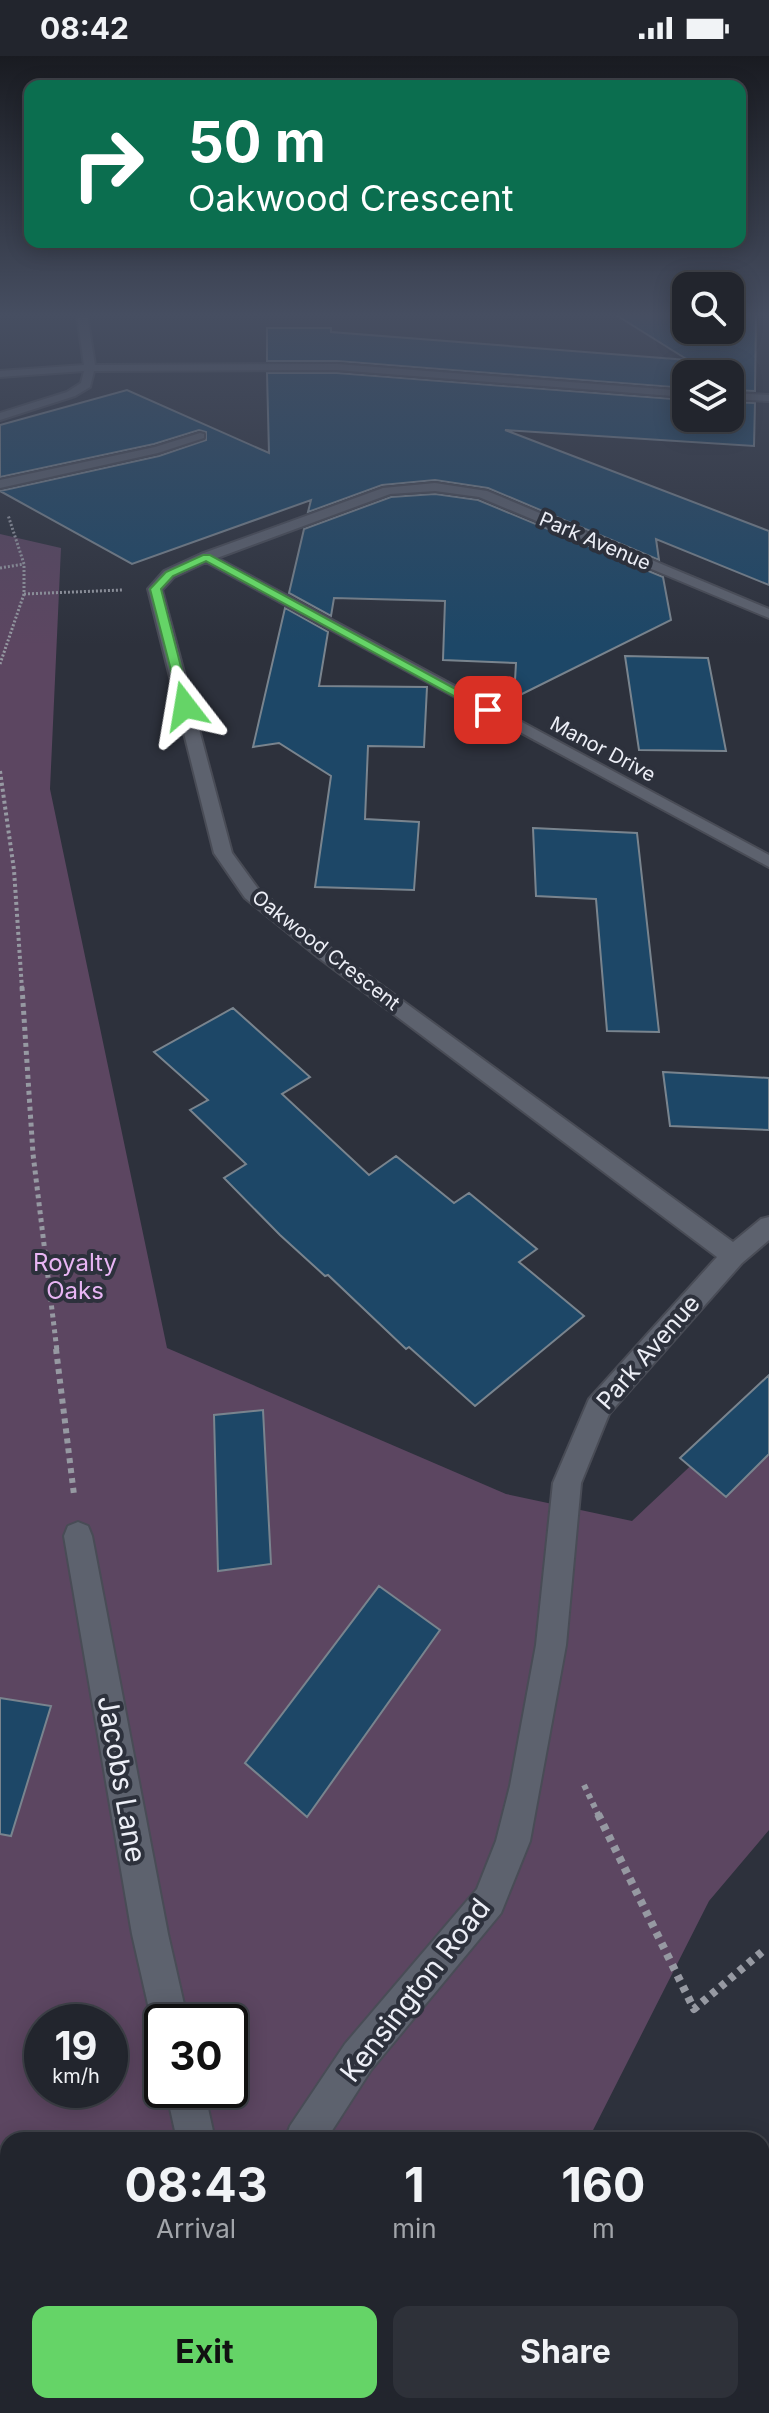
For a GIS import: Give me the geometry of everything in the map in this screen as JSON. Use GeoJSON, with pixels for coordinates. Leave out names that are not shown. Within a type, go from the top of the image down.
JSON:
{"type":"FeatureCollection","features":[{"type":"Feature","properties":{"kind":"street"},"geometry":{"type":"LineString","coordinates":[[0,484],[158,450],[200,436]]}},
{"type":"Feature","properties":{"kind":"street","name":"Park Avenue"},"geometry":{"type":"LineString","coordinates":[[206,557],[387,491],[417,485],[454,487],[483,494],[769,614]]}},
{"type":"Feature","properties":{"kind":"street"},"geometry":{"type":"LineString","coordinates":[[155,589],[169,574],[206,557]]}},
{"type":"Feature","properties":{"kind":"street","name":"Manor Drive"},"geometry":{"type":"LineString","coordinates":[[206,557],[769,862]]}},
{"type":"Feature","properties":{"kind":"street","name":"Oakwood Crescent"},"geometry":{"type":"LineString","coordinates":[[155,589],[223,853],[252,894],[326,954],[733,1256]]}},
{"type":"Feature","properties":{"kind":"street","name":"Park Avenue"},"geometry":{"type":"LineString","coordinates":[[551,1645],[567,1483],[598,1407],[733,1256],[769,1226]]}},
{"type":"Feature","properties":{"kind":"street","name":"Jacobs Lane"},"geometry":{"type":"LineString","coordinates":[[78,1536],[150,1934],[166,2004]]}},
{"type":"Feature","properties":{"kind":"street","name":"Kensington Road"},"geometry":{"type":"LineString","coordinates":[[309,2132],[358,2057],[489,1901],[513,1841],[551,1645]]}},
{"type":"Feature","properties":{"kind":"street"},"geometry":{"type":"LineString","coordinates":[[189,2108],[194,2132]]}},
{"type":"Feature","properties":{"kind":"path"},"geometry":{"type":"LineString","coordinates":[[0,664],[24,594],[24,564],[5,505]]}},
{"type":"Feature","properties":{"kind":"path"},"geometry":{"type":"LineString","coordinates":[[0,568],[24,564]]}},
{"type":"Feature","properties":{"kind":"path"},"geometry":{"type":"LineString","coordinates":[[24,594],[155,589]]}},
{"type":"Feature","properties":{"kind":"path"},"geometry":{"type":"LineString","coordinates":[[0,771],[14,870],[33,1154],[78,1536]]}},
{"type":"Feature","properties":{"kind":"path"},"geometry":{"type":"LineString","coordinates":[[584,1785],[694,2009],[763,1951]]}},
{"type":"Feature","properties":{"kind":"green space","name":"Royalty Oaks"},"geometry":{"type":"Polygon","coordinates":[[[0,534],[61,548],[50,789],[167,1348],[506,1494],[632,1521],[769,1392],[769,1830],[709,1901],[592,2132],[0,2132],[0,534]]]}},
{"type":"Feature","properties":{"kind":"building"},"geometry":{"type":"Polygon","coordinates":[[[0,425],[206,425],[269,453],[268,425],[672,425],[672,432],[744,432],[744,425],[754,425],[754,446],[505,430],[769,531],[769,585],[656,539],[659,560],[488,488],[435,480],[382,485],[308,512],[311,500],[132,564],[0,491],[159,456],[206,440],[206,432],[199,430],[154,444],[0,477],[0,425]]]}},
{"type":"Feature","properties":{"kind":"building"},"geometry":{"type":"Polygon","coordinates":[[[435,494],[478,500],[663,577],[671,620],[514,698],[516,663],[443,660],[445,601],[334,598],[331,616],[289,593],[304,529],[391,497],[435,494]]]}},
{"type":"Feature","properties":{"kind":"building"},"geometry":{"type":"Polygon","coordinates":[[[285,608],[328,632],[319,686],[427,687],[424,747],[368,746],[365,819],[419,822],[414,890],[315,887],[331,776],[279,743],[253,747],[285,608]]]}},
{"type":"Feature","properties":{"kind":"building"},"geometry":{"type":"Polygon","coordinates":[[[625,656],[708,658],[726,751],[639,750],[625,656]]]}},
{"type":"Feature","properties":{"kind":"building"},"geometry":{"type":"Polygon","coordinates":[[[533,828],[637,833],[659,1032],[607,1031],[596,899],[536,896],[533,828]]]}},
{"type":"Feature","properties":{"kind":"building"},"geometry":{"type":"Polygon","coordinates":[[[233,1008],[310,1077],[282,1094],[369,1175],[396,1156],[454,1203],[469,1193],[537,1249],[519,1262],[584,1316],[475,1406],[409,1347],[406,1349],[328,1275],[325,1276],[280,1235],[224,1178],[246,1164],[190,1110],[208,1100],[154,1052],[233,1008]]]}},
{"type":"Feature","properties":{"kind":"building"},"geometry":{"type":"Polygon","coordinates":[[[663,1072],[769,1078],[769,1130],[670,1126],[663,1072]]]}},
{"type":"Feature","properties":{"kind":"building"},"geometry":{"type":"Polygon","coordinates":[[[769,1375],[769,1454],[726,1497],[680,1458],[769,1375]]]}},
{"type":"Feature","properties":{"kind":"building"},"geometry":{"type":"Polygon","coordinates":[[[263,1410],[271,1564],[218,1571],[214,1415],[263,1410]]]}},
{"type":"Feature","properties":{"kind":"building"},"geometry":{"type":"Polygon","coordinates":[[[379,1586],[440,1630],[307,1817],[245,1763],[379,1586]]]}},
{"type":"Feature","properties":{"kind":"building"},"geometry":{"type":"Polygon","coordinates":[[[0,1698],[51,1706],[11,1836],[0,1834],[0,1698]]]}},
{"type":"Feature","properties":{"kind":"route"},"geometry":{"type":"LineString","coordinates":[[185,706],[155,589],[169,574],[206,557],[488,710]]}}]}
